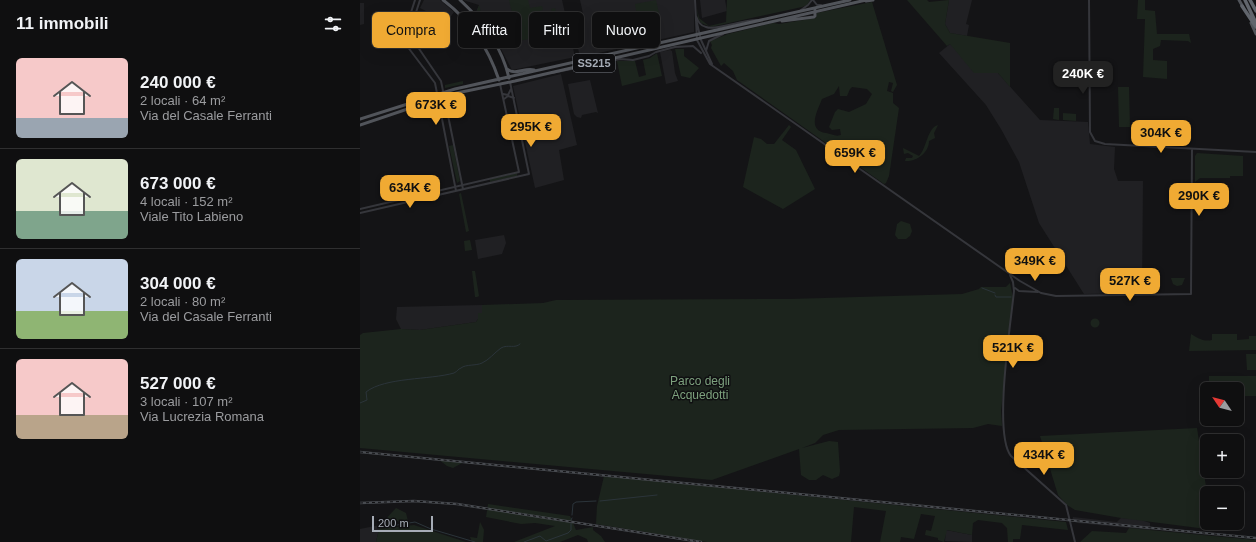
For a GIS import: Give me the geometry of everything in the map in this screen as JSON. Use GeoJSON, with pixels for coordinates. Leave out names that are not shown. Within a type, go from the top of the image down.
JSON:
{"type":"FeatureCollection","features":[{"type":"Feature","properties":{"kind":"highway"},"geometry":{"type":"LineString","coordinates":[[1245,0],[1256,23]]}},
{"type":"Feature","properties":{"kind":"highway"},"geometry":{"type":"LineString","coordinates":[[1250,0],[1256,11]]}},
{"type":"Feature","properties":{"kind":"highway"},"geometry":{"type":"LineString","coordinates":[[1242,6],[1256,27]]}},
{"type":"Feature","properties":{"kind":"main road"},"geometry":{"type":"LineString","coordinates":[[443,0],[459,13],[476,32],[489,54],[500,84]]}},
{"type":"Feature","properties":{"kind":"main road"},"geometry":{"type":"LineString","coordinates":[[460,0],[486,28],[498,48],[507,69],[510,82]]}},
{"type":"Feature","properties":{"kind":"main road","name":"SS215"},"geometry":{"type":"LineString","coordinates":[[815,10],[824,6],[850,0]]}},
{"type":"Feature","properties":{"kind":"main road","name":"SS215"},"geometry":{"type":"LineString","coordinates":[[360,119],[443,92],[498,79],[644,48],[697,33],[798,11],[815,10],[866,0]]}},
{"type":"Feature","properties":{"kind":"main road"},"geometry":{"type":"LineString","coordinates":[[862,1],[873,0]]}},
{"type":"Feature","properties":{"kind":"main road"},"geometry":{"type":"LineString","coordinates":[[1239,0],[1256,34]]}},
{"type":"Feature","properties":{"kind":"main road","name":"SS215"},"geometry":{"type":"LineString","coordinates":[[360,125],[444,97],[771,22],[812,18],[815,16],[815,10]]}},
{"type":"Feature","properties":{"kind":"main road"},"geometry":{"type":"LineString","coordinates":[[507,69],[512,72],[530,69],[538,70]]}},
{"type":"Feature","properties":{"kind":"street"},"geometry":{"type":"LineString","coordinates":[[411,12],[415,0]]}},
{"type":"Feature","properties":{"kind":"street"},"geometry":{"type":"LineString","coordinates":[[416,12],[420,0]]}},
{"type":"Feature","properties":{"kind":"street"},"geometry":{"type":"LineString","coordinates":[[695,0],[697,40],[706,59]]}},
{"type":"Feature","properties":{"kind":"street"},"geometry":{"type":"LineString","coordinates":[[812,0],[817,4],[824,6]]}},
{"type":"Feature","properties":{"kind":"street"},"geometry":{"type":"LineString","coordinates":[[812,0],[815,10]]}},
{"type":"Feature","properties":{"kind":"street"},"geometry":{"type":"LineString","coordinates":[[798,11],[807,6],[812,0]]}},
{"type":"Feature","properties":{"kind":"street"},"geometry":{"type":"LineString","coordinates":[[1089,0],[1090,132],[1092,137],[1102,143],[1198,150],[1256,152]]}},
{"type":"Feature","properties":{"kind":"street"},"geometry":{"type":"LineString","coordinates":[[695,15],[700,24],[708,28],[751,20],[760,20]]}},
{"type":"Feature","properties":{"kind":"street"},"geometry":{"type":"LineString","coordinates":[[706,52],[709,41],[728,32]]}},
{"type":"Feature","properties":{"kind":"street"},"geometry":{"type":"LineString","coordinates":[[697,33],[712,65]]}},
{"type":"Feature","properties":{"kind":"street"},"geometry":{"type":"LineString","coordinates":[[549,73],[560,73],[619,60],[633,60],[649,56],[657,51],[675,47],[694,46],[712,65],[1022,283],[1041,293]]}},
{"type":"Feature","properties":{"kind":"street"},"geometry":{"type":"LineString","coordinates":[[409,48],[435,83],[456,191]]}},
{"type":"Feature","properties":{"kind":"street"},"geometry":{"type":"LineString","coordinates":[[418,48],[439,76],[463,189]]}},
{"type":"Feature","properties":{"kind":"street"},"geometry":{"type":"LineString","coordinates":[[360,213],[529,174],[510,82]]}},
{"type":"Feature","properties":{"kind":"street"},"geometry":{"type":"LineString","coordinates":[[360,209],[519,172],[500,84]]}},
{"type":"Feature","properties":{"kind":"street"},"geometry":{"type":"LineString","coordinates":[[503,93],[508,95],[512,88]]}},
{"type":"Feature","properties":{"kind":"street"},"geometry":{"type":"LineString","coordinates":[[504,99],[509,96],[514,98]]}},
{"type":"Feature","properties":{"kind":"street"},"geometry":{"type":"LineString","coordinates":[[1014,286],[1021,291],[1070,296],[1191,294],[1192,149]]}},
{"type":"Feature","properties":{"kind":"street"},"geometry":{"type":"LineString","coordinates":[[1192,154],[1198,150]]}},
{"type":"Feature","properties":{"kind":"street"},"geometry":{"type":"LineString","coordinates":[[1005,270],[1012,278],[1014,296],[1003,406],[1004,434],[1010,455],[1067,507],[1070,529],[1075,542]]}},
{"type":"Feature","properties":{"kind":"street"},"geometry":{"type":"LineString","coordinates":[[1014,286],[1018,282],[1022,283]]}},
{"type":"Feature","properties":{"kind":"street"},"geometry":{"type":"LineString","coordinates":[[1014,296],[1021,291]]}},
{"type":"Feature","properties":{"kind":"shaded area"},"geometry":{"type":"Polygon","coordinates":[[[424,0],[440,0],[454,12],[450,18],[450,12],[428,12],[420,8],[424,0]]]}},
{"type":"Feature","properties":{"kind":"shaded area"},"geometry":{"type":"Polygon","coordinates":[[[463,0],[562,0],[565,12],[529,12],[529,48],[573,48],[575,57],[512,70],[501,48],[521,48],[521,12],[476,12],[479,5],[463,0]]]}},
{"type":"Feature","properties":{"kind":"shaded area"},"geometry":{"type":"Polygon","coordinates":[[[580,0],[694,0],[694,32],[660,39],[660,12],[592,12],[592,48],[621,48],[580,57],[578,48],[584,48],[584,12],[583,12],[580,0]]]}},
{"type":"Feature","properties":{"kind":"shaded area"},"geometry":{"type":"Polygon","coordinates":[[[700,0],[725,0],[727,11],[702,18],[700,0]]]}},
{"type":"Feature","properties":{"kind":"shaded area"},"geometry":{"type":"Polygon","coordinates":[[[949,0],[972,0],[966,24],[969,25],[967,36],[950,33],[945,24],[949,0]]]}},
{"type":"Feature","properties":{"kind":"shaded area"},"geometry":{"type":"Polygon","coordinates":[[[360,3],[364,3],[364,24],[360,25],[360,3]]]}},
{"type":"Feature","properties":{"kind":"shaded area"},"geometry":{"type":"Polygon","coordinates":[[[950,44],[998,73],[1040,120],[1088,122],[1090,144],[1115,147],[1114,169],[1118,181],[1143,181],[1142,293],[1084,294],[1039,223],[1019,162],[1001,129],[986,105],[939,53],[950,44]]]}},
{"type":"Feature","properties":{"kind":"shaded area"},"geometry":{"type":"Polygon","coordinates":[[[672,51],[675,73],[678,81],[666,84],[660,52],[672,51]]]}},
{"type":"Feature","properties":{"kind":"shaded area"},"geometry":{"type":"Polygon","coordinates":[[[561,74],[577,145],[559,150],[564,180],[535,188],[513,86],[561,74]]]}},
{"type":"Feature","properties":{"kind":"shaded area"},"geometry":{"type":"Polygon","coordinates":[[[590,80],[598,113],[596,112],[582,115],[581,118],[577,117],[574,114],[568,84],[590,80]]]}},
{"type":"Feature","properties":{"kind":"shaded area"},"geometry":{"type":"Polygon","coordinates":[[[504,235],[506,243],[502,254],[478,259],[475,240],[504,235]]]}},
{"type":"Feature","properties":{"kind":"shaded area"},"geometry":{"type":"Polygon","coordinates":[[[482,305],[482,313],[476,322],[420,330],[401,329],[396,319],[397,307],[482,305]]]}},
{"type":"Feature","properties":{"kind":"shaded area"},"geometry":{"type":"Polygon","coordinates":[[[1073,517],[1117,522],[1121,518],[1139,519],[1150,523],[1150,530],[1077,523],[1072,521],[1073,517]]]}},
{"type":"Feature","properties":{"kind":"shaded area"},"geometry":{"type":"Polygon","coordinates":[[[380,525],[376,542],[360,542],[360,529],[380,525]]]}},
{"type":"Feature","properties":{"kind":"shaded area"},"geometry":{"type":"Polygon","coordinates":[[[946,530],[972,535],[972,542],[945,541],[946,530]]]}},
{"type":"Feature","properties":{"kind":"green space"},"geometry":{"type":"Polygon","coordinates":[[[509,0],[528,0],[530,8],[542,6],[543,10],[529,12],[529,39],[521,41],[521,12],[512,12],[509,0]]]}},
{"type":"Feature","properties":{"kind":"green space"},"geometry":{"type":"Polygon","coordinates":[[[656,0],[659,12],[636,12],[635,4],[656,0]]]}},
{"type":"Feature","properties":{"kind":"green space"},"geometry":{"type":"Polygon","coordinates":[[[727,0],[810,0],[807,5],[802,7],[711,27],[701,23],[698,18],[697,8],[699,18],[709,26],[726,22],[727,0]]]}},
{"type":"Feature","properties":{"kind":"green space"},"geometry":{"type":"Polygon","coordinates":[[[907,0],[927,0],[929,2],[949,0],[945,24],[950,33],[1010,43],[1010,87],[998,73],[974,73],[950,44],[947,46],[907,0]]]}},
{"type":"Feature","properties":{"kind":"green space"},"geometry":{"type":"Polygon","coordinates":[[[1138,0],[1145,0],[1145,10],[1155,11],[1157,34],[1189,34],[1191,43],[1188,41],[1161,40],[1160,46],[1153,49],[1153,60],[1167,61],[1167,79],[1143,77],[1145,19],[1137,19],[1138,0]]]}},
{"type":"Feature","properties":{"kind":"green space"},"geometry":{"type":"Polygon","coordinates":[[[872,2],[897,85],[893,92],[891,91],[893,83],[889,82],[887,91],[893,93],[893,103],[899,108],[889,176],[884,184],[737,80],[733,71],[724,63],[721,66],[711,48],[712,45],[710,41],[728,34],[773,23],[779,24],[816,18],[817,13],[872,2]],[[839,86],[834,94],[822,99],[815,119],[816,128],[820,131],[835,136],[841,135],[840,129],[832,130],[829,127],[835,112],[838,109],[849,112],[866,104],[872,94],[867,89],[852,87],[847,96],[840,96],[839,86]]]}},
{"type":"Feature","properties":{"kind":"green space"},"geometry":{"type":"Polygon","coordinates":[[[479,5],[481,12],[476,12],[479,5]]]}},
{"type":"Feature","properties":{"kind":"green space"},"geometry":{"type":"Polygon","coordinates":[[[555,8],[556,12],[552,12],[551,9],[555,8]]]}},
{"type":"Feature","properties":{"kind":"green space"},"geometry":{"type":"Polygon","coordinates":[[[675,49],[684,49],[684,56],[699,68],[690,78],[681,76],[675,49]]]}},
{"type":"Feature","properties":{"kind":"green space"},"geometry":{"type":"Polygon","coordinates":[[[657,53],[662,76],[622,86],[617,61],[635,61],[639,77],[646,75],[643,60],[650,58],[657,53]]]}},
{"type":"Feature","properties":{"kind":"green space"},"geometry":{"type":"Polygon","coordinates":[[[463,81],[463,84],[445,88],[445,85],[463,81]]]}},
{"type":"Feature","properties":{"kind":"green space"},"geometry":{"type":"Polygon","coordinates":[[[1118,87],[1129,87],[1130,127],[1119,127],[1118,87]]]}},
{"type":"Feature","properties":{"kind":"green space"},"geometry":{"type":"Polygon","coordinates":[[[1054,108],[1059,108],[1059,120],[1053,119],[1054,108]]]}},
{"type":"Feature","properties":{"kind":"green space"},"geometry":{"type":"Polygon","coordinates":[[[1063,113],[1076,114],[1076,121],[1063,120],[1063,113]]]}},
{"type":"Feature","properties":{"kind":"green space"},"geometry":{"type":"Polygon","coordinates":[[[789,125],[791,127],[782,140],[796,150],[815,189],[783,209],[743,187],[754,137],[761,139],[767,144],[774,144],[789,125]]]}},
{"type":"Feature","properties":{"kind":"green space"},"geometry":{"type":"Polygon","coordinates":[[[938,125],[934,133],[935,138],[929,141],[927,149],[924,153],[913,160],[905,161],[906,158],[912,158],[913,156],[908,153],[904,154],[903,148],[919,156],[924,148],[929,134],[934,127],[938,125]]]}},
{"type":"Feature","properties":{"kind":"green space"},"geometry":{"type":"Polygon","coordinates":[[[453,145],[460,181],[457,183],[449,146],[453,145]]]}},
{"type":"Feature","properties":{"kind":"green space"},"geometry":{"type":"Polygon","coordinates":[[[1197,153],[1243,156],[1243,176],[1230,176],[1230,178],[1200,178],[1195,182],[1195,156],[1197,153]]]}},
{"type":"Feature","properties":{"kind":"green space"},"geometry":{"type":"Polygon","coordinates":[[[517,173],[517,176],[490,182],[490,179],[517,173]]]}},
{"type":"Feature","properties":{"kind":"green space"},"geometry":{"type":"Polygon","coordinates":[[[461,193],[469,231],[466,232],[459,194],[461,193]]]}},
{"type":"Feature","properties":{"kind":"green space"},"geometry":{"type":"Polygon","coordinates":[[[901,221],[910,224],[912,231],[910,236],[906,239],[898,239],[895,235],[897,224],[901,221]]]}},
{"type":"Feature","properties":{"kind":"green space"},"geometry":{"type":"Polygon","coordinates":[[[470,240],[472,250],[465,251],[464,241],[470,240]]]}},
{"type":"Feature","properties":{"kind":"green space"},"geometry":{"type":"Polygon","coordinates":[[[472,271],[475,271],[479,296],[477,297],[475,297],[472,271]]]}},
{"type":"Feature","properties":{"kind":"green space"},"geometry":{"type":"Polygon","coordinates":[[[1171,278],[1185,278],[1182,285],[1177,286],[1173,284],[1171,278]]]}},
{"type":"Feature","properties":{"kind":"green space","name":"Parco degli Acquedotti"},"geometry":{"type":"Polygon","coordinates":[[[1010,283],[1013,298],[1001,411],[1002,426],[988,424],[973,428],[839,430],[823,435],[815,443],[802,448],[829,441],[838,442],[840,471],[839,476],[832,479],[823,475],[816,480],[809,480],[801,475],[799,449],[712,480],[360,448],[360,335],[363,333],[401,329],[420,330],[476,322],[478,319],[478,313],[482,313],[482,305],[543,303],[556,300],[789,299],[962,294],[981,287],[1006,287],[1010,283]]]}},
{"type":"Feature","properties":{"kind":"green space"},"geometry":{"type":"Polygon","coordinates":[[[1093,319],[1097,319],[1099,323],[1097,327],[1093,327],[1091,325],[1091,321],[1093,319]]]}},
{"type":"Feature","properties":{"kind":"green space"},"geometry":{"type":"Polygon","coordinates":[[[1191,334],[1206,340],[1212,340],[1212,334],[1237,334],[1237,340],[1249,339],[1249,336],[1256,336],[1256,350],[1189,351],[1191,334]]]}},
{"type":"Feature","properties":{"kind":"green space"},"geometry":{"type":"Polygon","coordinates":[[[1246,354],[1256,354],[1256,370],[1247,370],[1246,354]]]}},
{"type":"Feature","properties":{"kind":"green space"},"geometry":{"type":"Polygon","coordinates":[[[1209,376],[1256,376],[1256,396],[1244,396],[1244,382],[1209,382],[1209,376]]]}},
{"type":"Feature","properties":{"kind":"green space"},"geometry":{"type":"Polygon","coordinates":[[[1197,428],[1200,448],[1200,478],[1205,478],[1206,486],[1200,486],[1200,528],[1121,518],[1075,510],[1067,505],[1058,495],[1040,436],[1197,428]]]}},
{"type":"Feature","properties":{"kind":"green space"},"geometry":{"type":"Polygon","coordinates":[[[438,459],[464,462],[453,468],[447,466],[438,459]]]}},
{"type":"Feature","properties":{"kind":"green space"},"geometry":{"type":"Polygon","coordinates":[[[604,476],[1066,522],[1068,530],[1022,525],[1020,539],[1013,539],[1013,542],[1008,542],[1007,528],[1002,523],[978,520],[973,523],[972,535],[947,530],[944,542],[938,540],[938,538],[925,535],[926,530],[931,531],[935,516],[921,514],[914,539],[901,537],[900,542],[880,542],[886,511],[854,507],[851,542],[707,542],[596,524],[597,506],[604,476]]]}},
{"type":"Feature","properties":{"kind":"green space"},"geometry":{"type":"Polygon","coordinates":[[[488,504],[570,516],[576,530],[593,527],[593,530],[601,536],[605,542],[588,542],[587,539],[578,535],[560,542],[514,542],[555,526],[535,523],[521,524],[486,517],[488,504]]]}},
{"type":"Feature","properties":{"kind":"green space"},"geometry":{"type":"Polygon","coordinates":[[[396,508],[406,513],[408,521],[400,522],[394,520],[390,525],[397,527],[414,525],[466,542],[376,542],[380,525],[396,508]]]}},
{"type":"Feature","properties":{"kind":"green space"},"geometry":{"type":"Polygon","coordinates":[[[480,522],[484,530],[483,542],[472,542],[470,537],[477,538],[480,522]]]}},
{"type":"Feature","properties":{"kind":"green space"},"geometry":{"type":"Polygon","coordinates":[[[1129,528],[1256,540],[1256,542],[1080,542],[1092,531],[1126,533],[1129,528]]]}},
{"type":"Feature","properties":{"kind":"waterway"},"geometry":{"type":"LineString","coordinates":[[982,288],[995,293]]}},
{"type":"Feature","properties":{"kind":"waterway"},"geometry":{"type":"LineString","coordinates":[[995,295],[996,297],[1011,297]]}},
{"type":"Feature","properties":{"kind":"waterway"},"geometry":{"type":"LineString","coordinates":[[360,403],[367,400],[366,392],[374,387],[396,381],[454,373],[468,365],[485,362],[501,348],[520,344]]}},
{"type":"Feature","properties":{"kind":"waterway"},"geometry":{"type":"LineString","coordinates":[[600,501],[657,495]]}},
{"type":"Feature","properties":{"kind":"waterway"},"geometry":{"type":"LineString","coordinates":[[572,515],[573,504],[576,502],[596,501]]}},
{"type":"Feature","properties":{"kind":"waterway"},"geometry":{"type":"LineString","coordinates":[[397,525],[415,522],[431,529],[475,542]]}},
{"type":"Feature","properties":{"kind":"waterway"},"geometry":{"type":"LineString","coordinates":[[524,542],[540,536],[546,541],[568,533],[571,530],[571,523]]}},
{"type":"Feature","properties":{"kind":"railway"},"geometry":{"type":"LineString","coordinates":[[360,452],[1256,538]]}},
{"type":"Feature","properties":{"kind":"railway"},"geometry":{"type":"LineString","coordinates":[[360,503],[414,501],[457,504],[701,542]]}}]}
